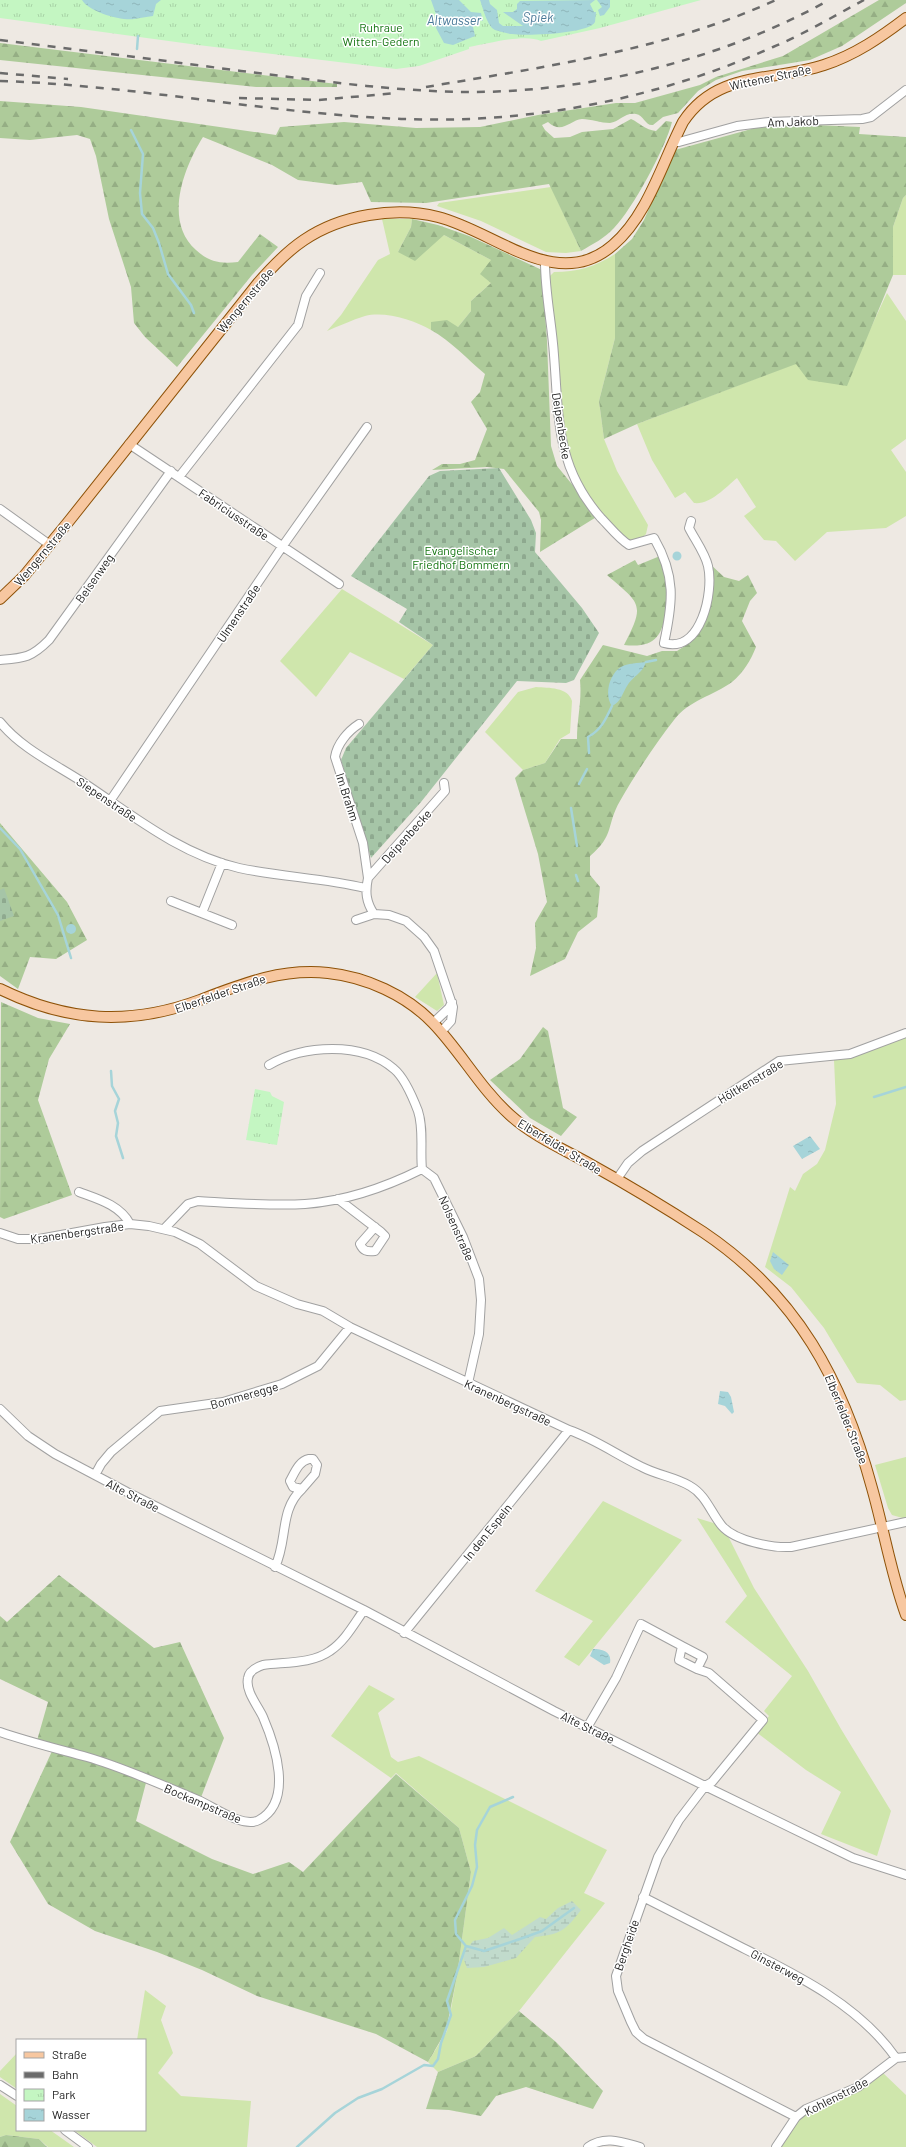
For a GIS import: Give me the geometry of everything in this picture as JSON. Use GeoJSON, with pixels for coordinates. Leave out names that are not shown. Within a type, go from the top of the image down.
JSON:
{"type":"FeatureCollection","features":[{"type":"Feature","properties":{"kind":"main road","name":"Wittener Straße"},"geometry":{"type":"LineString","coordinates":[[591,260],[613,245],[628,230],[647,198],[673,142],[690,111],[703,99],[720,89],[745,80],[814,68],[836,61],[865,47],[906,18]]}},
{"type":"Feature","properties":{"kind":"main road","name":"Wengernstraße"},"geometry":{"type":"LineString","coordinates":[[0,599],[24,576],[50,545],[129,444],[280,259],[305,240],[324,230],[370,215],[402,212],[427,215],[462,224],[518,252],[545,262],[572,264],[591,260]]}},
{"type":"Feature","properties":{"kind":"main road","name":"Elberfelder Straße"},"geometry":{"type":"LineString","coordinates":[[0,989],[34,1004],[60,1012],[98,1017],[129,1017],[177,1008],[266,976],[302,972],[321,972],[355,978],[396,995],[433,1023],[491,1096],[510,1115],[546,1140],[666,1208],[725,1248],[777,1296],[806,1332],[830,1375],[847,1414],[865,1463],[906,1615]]}},
{"type":"Feature","properties":{"kind":"street","name":"Am Jakob"},"geometry":{"type":"LineString","coordinates":[[673,142],[679,142],[737,126],[769,122],[862,120],[871,117],[906,90]]}},
{"type":"Feature","properties":{"kind":"street","name":"Deipenbecke"},"geometry":{"type":"LineString","coordinates":[[545,262],[559,426],[566,457],[573,478],[585,498],[621,540],[629,545],[654,538],[662,552],[671,589],[671,611],[664,643],[672,645],[682,644],[689,638],[697,627],[709,597],[708,566],[690,528],[691,521]]}},
{"type":"Feature","properties":{"kind":"street"},"geometry":{"type":"LineString","coordinates":[[179,477],[298,325],[306,296],[320,273]]}},
{"type":"Feature","properties":{"kind":"street","name":"Ulmenstraße"},"geometry":{"type":"LineString","coordinates":[[110,800],[282,547],[367,427]]}},
{"type":"Feature","properties":{"kind":"street","name":"Fabriciusstraße"},"geometry":{"type":"LineString","coordinates":[[129,444],[339,584]]}},
{"type":"Feature","properties":{"kind":"street","name":"Beisenweg"},"geometry":{"type":"LineString","coordinates":[[0,660],[18,659],[29,656],[49,640],[171,471]]}},
{"type":"Feature","properties":{"kind":"street"},"geometry":{"type":"LineString","coordinates":[[0,509],[50,545]]}},
{"type":"Feature","properties":{"kind":"street","name":"Siepenstraße"},"geometry":{"type":"LineString","coordinates":[[0,722],[20,742],[166,838],[222,863],[239,868],[365,888]]}},
{"type":"Feature","properties":{"kind":"street","name":"Im Brahm"},"geometry":{"type":"LineString","coordinates":[[359,724],[349,732],[343,740],[335,757],[363,843],[368,878]]}},
{"type":"Feature","properties":{"kind":"street","name":"Deipenbecke"},"geometry":{"type":"LineString","coordinates":[[365,888],[368,878],[445,792],[444,784]]}},
{"type":"Feature","properties":{"kind":"street"},"geometry":{"type":"LineString","coordinates":[[202,913],[222,863]]}},
{"type":"Feature","properties":{"kind":"street"},"geometry":{"type":"LineString","coordinates":[[365,888],[366,896],[374,914]]}},
{"type":"Feature","properties":{"kind":"street"},"geometry":{"type":"LineString","coordinates":[[171,901],[232,925]]}},
{"type":"Feature","properties":{"kind":"street"},"geometry":{"type":"LineString","coordinates":[[356,920],[374,914],[388,915],[406,921],[424,937],[438,960],[452,1002],[453,1013],[451,1021],[441,1032]]}},
{"type":"Feature","properties":{"kind":"street"},"geometry":{"type":"LineString","coordinates":[[433,1023],[449,1008],[452,1002]]}},
{"type":"Feature","properties":{"kind":"street","name":"Höltkenstraße"},"geometry":{"type":"LineString","coordinates":[[617,1179],[628,1163],[642,1151],[779,1061],[850,1054],[906,1033]]}},
{"type":"Feature","properties":{"kind":"street"},"geometry":{"type":"LineString","coordinates":[[164,1229],[188,1204],[198,1201],[304,1204],[338,1199],[396,1182],[422,1169],[421,1122],[418,1111],[400,1076],[389,1065],[369,1056],[342,1050],[310,1052],[281,1058],[269,1065]]}},
{"type":"Feature","properties":{"kind":"street","name":"Nolsenstraße"},"geometry":{"type":"LineString","coordinates":[[422,1169],[434,1178],[464,1237],[479,1279],[481,1300],[479,1334],[468,1383]]}},
{"type":"Feature","properties":{"kind":"street","name":"Kranenbergstraße"},"geometry":{"type":"LineString","coordinates":[[79,1192],[104,1201],[126,1215],[130,1224]]}},
{"type":"Feature","properties":{"kind":"street"},"geometry":{"type":"LineString","coordinates":[[338,1199],[375,1227]]}},
{"type":"Feature","properties":{"kind":"street","name":"Kranenbergstraße"},"geometry":{"type":"LineString","coordinates":[[0,1233],[18,1238],[39,1239],[130,1224],[164,1229],[183,1235],[200,1244],[256,1286],[297,1304],[323,1311],[350,1327],[569,1430],[585,1436],[643,1468],[690,1486],[704,1498],[723,1527],[735,1536],[777,1547],[791,1547],[906,1522]]}},
{"type":"Feature","properties":{"kind":"street","name":"Bommeregge"},"geometry":{"type":"LineString","coordinates":[[95,1475],[101,1464],[111,1452],[160,1411],[215,1404],[282,1384],[318,1366],[350,1327]]}},
{"type":"Feature","properties":{"kind":"street","name":"Alte Straße"},"geometry":{"type":"LineString","coordinates":[[0,1410],[38,1443],[95,1475],[275,1567],[364,1610],[404,1633],[554,1711],[588,1726],[705,1786],[853,1858],[906,1875]]}},
{"type":"Feature","properties":{"kind":"street","name":"In den Espeln"},"geometry":{"type":"LineString","coordinates":[[404,1633],[569,1430]]}},
{"type":"Feature","properties":{"kind":"street"},"geometry":{"type":"LineString","coordinates":[[275,1567],[283,1544],[289,1506],[292,1499],[302,1488]]}},
{"type":"Feature","properties":{"kind":"street","name":"Bockampstraße"},"geometry":{"type":"LineString","coordinates":[[0,1732],[36,1744],[87,1757],[128,1771],[200,1800],[243,1821],[259,1820],[271,1810],[277,1796],[280,1775],[264,1719],[248,1688],[249,1675],[257,1667],[318,1658],[330,1652],[342,1641],[364,1610]]}},
{"type":"Feature","properties":{"kind":"street"},"geometry":{"type":"LineString","coordinates":[[588,1726],[616,1678],[641,1624],[703,1657],[697,1669],[680,1660],[682,1646]]}},
{"type":"Feature","properties":{"kind":"street","name":"Bergheide"},"geometry":{"type":"LineString","coordinates":[[697,1669],[709,1672],[763,1720],[712,1782],[705,1786],[668,1838],[656,1861],[643,1897],[616,1980],[618,1991],[636,2032],[644,2039],[796,2117]]}},
{"type":"Feature","properties":{"kind":"street","name":"Ginsterweg"},"geometry":{"type":"LineString","coordinates":[[643,1897],[814,1985],[857,2017],[884,2043],[896,2058]]}},
{"type":"Feature","properties":{"kind":"street"},"geometry":{"type":"LineString","coordinates":[[896,2058],[906,2057]]}},
{"type":"Feature","properties":{"kind":"street","name":"Kohlenstraße"},"geometry":{"type":"LineString","coordinates":[[776,2147],[796,2117],[819,2102],[862,2085],[896,2058]]}},
{"type":"Feature","properties":{"kind":"street"},"geometry":{"type":"LineString","coordinates":[[0,2085],[16,2095]]}},
{"type":"Feature","properties":{"kind":"street"},"geometry":{"type":"LineString","coordinates":[[66,2131],[88,2147]]}},
{"type":"Feature","properties":{"kind":"street"},"geometry":{"type":"LineString","coordinates":[[588,2147],[599,2142],[609,2140],[640,2147]]}},
{"type":"Feature","properties":{"kind":"green space","name":"Ruhraue Witten-Gedern"},"geometry":{"type":"Polygon","coordinates":[[[0,0],[701,0],[600,28],[541,41],[526,38],[469,47],[469,49],[419,66],[396,69],[198,45],[0,18],[0,0]]]}},
{"type":"Feature","properties":{"kind":"green space"},"geometry":{"type":"Polygon","coordinates":[[[879,0],[906,0],[906,3],[842,46],[810,60],[742,71],[716,80],[698,91],[678,113],[663,117],[653,125],[648,124],[639,115],[629,114],[610,123],[582,119],[562,127],[553,126],[548,122],[542,125],[554,138],[570,137],[582,132],[613,129],[631,119],[646,128],[656,131],[666,121],[672,122],[669,133],[656,162],[630,207],[607,235],[581,251],[549,184],[426,203],[371,202],[362,182],[337,185],[298,180],[272,165],[203,137],[189,163],[180,194],[180,224],[186,238],[196,250],[210,260],[226,263],[238,262],[260,234],[278,247],[252,275],[177,367],[145,337],[134,323],[131,287],[109,219],[96,156],[90,139],[77,135],[30,140],[0,138],[0,101],[81,107],[276,135],[280,127],[344,122],[416,128],[480,127],[538,115],[616,103],[635,103],[700,85],[716,77],[783,56],[879,0]]]}},
{"type":"Feature","properties":{"kind":"green space"},"geometry":{"type":"Polygon","coordinates":[[[0,43],[337,84],[337,87],[256,87],[0,60],[0,43]]]}},
{"type":"Feature","properties":{"kind":"green space"},"geometry":{"type":"Polygon","coordinates":[[[793,124],[860,127],[859,134],[906,137],[906,195],[903,198],[893,227],[893,275],[847,386],[808,380],[796,364],[637,424],[604,439],[599,401],[615,338],[615,254],[632,239],[644,220],[675,150],[755,128],[793,124]]]}},
{"type":"Feature","properties":{"kind":"green space"},"geometry":{"type":"Polygon","coordinates":[[[551,187],[581,251],[566,253],[546,252],[481,221],[437,206],[439,203],[551,187]]]}},
{"type":"Feature","properties":{"kind":"green space"},"geometry":{"type":"Polygon","coordinates":[[[906,195],[906,275],[893,275],[893,227],[903,198],[906,195]]]}},
{"type":"Feature","properties":{"kind":"green space"},"geometry":{"type":"Polygon","coordinates":[[[382,219],[412,219],[411,227],[398,252],[444,235],[491,260],[491,283],[471,301],[471,311],[458,327],[431,322],[431,330],[399,317],[373,315],[365,316],[327,331],[341,315],[378,260],[390,254],[382,219]]]}},
{"type":"Feature","properties":{"kind":"green space"},"geometry":{"type":"Polygon","coordinates":[[[412,219],[438,225],[469,236],[542,270],[547,341],[551,446],[557,466],[598,516],[540,552],[541,520],[539,512],[504,469],[487,467],[432,470],[442,464],[460,464],[475,460],[487,429],[471,402],[480,392],[485,374],[452,345],[431,330],[431,322],[447,320],[458,327],[471,311],[471,301],[491,283],[480,274],[491,260],[444,235],[415,261],[398,252],[411,227],[412,219]]]}},
{"type":"Feature","properties":{"kind":"green space"},"geometry":{"type":"Polygon","coordinates":[[[615,254],[615,338],[599,401],[604,439],[617,471],[648,525],[646,534],[639,541],[630,540],[620,535],[584,493],[566,451],[559,407],[550,276],[554,272],[586,268],[615,254]]]}},
{"type":"Feature","properties":{"kind":"green space"},"geometry":{"type":"Polygon","coordinates":[[[887,293],[906,321],[906,439],[891,450],[906,472],[906,516],[886,528],[827,532],[795,561],[776,541],[764,540],[744,516],[756,507],[737,478],[717,495],[700,503],[694,503],[685,492],[675,498],[652,460],[637,424],[867,336],[887,293]]]}},
{"type":"Feature","properties":{"kind":"green space","name":"Evangelischer Friedhof Bommern"},"geometry":{"type":"Polygon","coordinates":[[[499,468],[531,520],[536,533],[535,552],[582,608],[599,633],[574,680],[566,683],[517,681],[421,802],[371,858],[341,760],[346,748],[433,645],[399,622],[407,609],[351,576],[429,476],[440,471],[499,468]]]}},
{"type":"Feature","properties":{"kind":"green space"},"geometry":{"type":"Polygon","coordinates":[[[660,556],[667,576],[669,591],[662,628],[655,639],[649,643],[634,646],[624,645],[635,620],[637,612],[636,605],[627,592],[607,575],[635,560],[638,565],[660,556]]]}},
{"type":"Feature","properties":{"kind":"green space"},"geometry":{"type":"Polygon","coordinates":[[[709,563],[724,577],[739,581],[748,575],[757,593],[750,601],[742,621],[756,647],[754,652],[743,670],[732,682],[694,703],[680,713],[653,749],[620,801],[607,836],[598,849],[590,856],[590,875],[600,887],[597,917],[578,932],[565,959],[530,976],[536,948],[535,923],[547,902],[538,854],[515,778],[523,770],[545,763],[561,739],[577,739],[580,680],[603,645],[647,656],[662,651],[677,651],[688,644],[696,636],[705,621],[712,599],[709,563]]]}},
{"type":"Feature","properties":{"kind":"green space"},"geometry":{"type":"Polygon","coordinates":[[[342,589],[433,645],[404,679],[350,652],[316,697],[280,661],[342,589]]]}},
{"type":"Feature","properties":{"kind":"green space"},"geometry":{"type":"Polygon","coordinates":[[[536,687],[557,689],[567,693],[570,696],[572,701],[570,733],[560,739],[545,763],[523,770],[485,732],[518,692],[536,687]]]}},
{"type":"Feature","properties":{"kind":"green space"},"geometry":{"type":"Polygon","coordinates":[[[0,823],[67,902],[87,940],[56,959],[30,957],[18,989],[0,976],[0,823]]]}},
{"type":"Feature","properties":{"kind":"green space"},"geometry":{"type":"Polygon","coordinates":[[[4,888],[14,916],[0,921],[0,890],[4,888]]]}},
{"type":"Feature","properties":{"kind":"green space"},"geometry":{"type":"Polygon","coordinates":[[[437,973],[444,1005],[437,1011],[415,997],[437,973]]]}},
{"type":"Feature","properties":{"kind":"green space"},"geometry":{"type":"Polygon","coordinates":[[[1,1002],[38,1018],[70,1024],[49,1059],[38,1100],[72,1195],[4,1219],[0,1217],[1,1002]]]}},
{"type":"Feature","properties":{"kind":"green space"},"geometry":{"type":"Polygon","coordinates":[[[543,1027],[548,1031],[563,1108],[577,1117],[561,1136],[530,1118],[490,1080],[520,1059],[543,1027]]]}},
{"type":"Feature","properties":{"kind":"green space"},"geometry":{"type":"Polygon","coordinates":[[[906,1035],[906,1400],[900,1401],[880,1385],[857,1383],[824,1328],[791,1287],[765,1267],[790,1187],[795,1191],[803,1174],[817,1164],[825,1150],[836,1104],[834,1060],[855,1055],[906,1035]]]}},
{"type":"Feature","properties":{"kind":"green space"},"geometry":{"type":"Polygon","coordinates":[[[255,1089],[270,1092],[272,1096],[284,1102],[277,1145],[246,1140],[255,1089]]]}},
{"type":"Feature","properties":{"kind":"green space"},"geometry":{"type":"Polygon","coordinates":[[[906,1457],[906,1519],[892,1515],[888,1508],[875,1465],[906,1457]]]}},
{"type":"Feature","properties":{"kind":"green space"},"geometry":{"type":"Polygon","coordinates":[[[603,1501],[682,1540],[579,1666],[564,1657],[593,1621],[535,1591],[603,1501]]]}},
{"type":"Feature","properties":{"kind":"green space"},"geometry":{"type":"Polygon","coordinates":[[[697,1518],[720,1525],[729,1538],[754,1588],[808,1671],[891,1811],[877,1856],[821,1834],[841,1792],[806,1770],[756,1732],[769,1716],[764,1711],[792,1676],[725,1622],[747,1596],[697,1518]]]}},
{"type":"Feature","properties":{"kind":"green space"},"geometry":{"type":"Polygon","coordinates":[[[59,1575],[154,1648],[180,1642],[224,1738],[200,1800],[147,1779],[136,1821],[212,1859],[253,1874],[289,1862],[303,1872],[396,1774],[459,1828],[471,1872],[457,1976],[446,2031],[428,2062],[376,2034],[257,1996],[202,1970],[157,1952],[95,1931],[48,1904],[10,1842],[53,1749],[36,1744],[48,1702],[0,1679],[0,1616],[7,1622],[59,1575]]]}},
{"type":"Feature","properties":{"kind":"green space"},"geometry":{"type":"Polygon","coordinates":[[[369,1685],[395,1699],[378,1713],[391,1757],[398,1762],[419,1756],[607,1850],[584,1893],[605,1903],[519,2011],[476,2056],[438,2072],[428,2062],[447,2031],[457,1976],[471,1872],[459,1828],[396,1773],[391,1778],[331,1736],[369,1685]]]}},
{"type":"Feature","properties":{"kind":"green space"},"geometry":{"type":"Polygon","coordinates":[[[572,1901],[581,1910],[571,1923],[562,1930],[557,1933],[535,1937],[516,1958],[484,1967],[467,1968],[462,1955],[473,1941],[488,1938],[504,1928],[512,1935],[540,1917],[546,1919],[558,1908],[572,1901]]]}},
{"type":"Feature","properties":{"kind":"green space"},"geometry":{"type":"Polygon","coordinates":[[[145,1990],[166,2006],[161,2020],[173,2053],[158,2073],[181,2096],[251,2101],[247,2147],[97,2147],[75,2131],[146,2131],[146,2039],[137,2039],[145,1990]]]}},
{"type":"Feature","properties":{"kind":"green space"},"geometry":{"type":"Polygon","coordinates":[[[519,2011],[556,2042],[603,2091],[593,2109],[526,2087],[496,2096],[481,2116],[449,2110],[426,2109],[438,2072],[476,2056],[519,2011]]]}},
{"type":"Feature","properties":{"kind":"green space"},"geometry":{"type":"Polygon","coordinates":[[[16,2054],[16,2088],[0,2077],[0,2071],[16,2054]]]}},
{"type":"Feature","properties":{"kind":"green space"},"geometry":{"type":"Polygon","coordinates":[[[883,2073],[906,2095],[906,2147],[781,2147],[799,2120],[813,2109],[857,2090],[883,2073]]]}},
{"type":"Feature","properties":{"kind":"green space"},"geometry":{"type":"Polygon","coordinates":[[[0,2094],[16,2105],[16,2131],[51,2131],[74,2147],[48,2147],[39,2139],[6,2135],[0,2137],[0,2094]]]}},
{"type":"Feature","properties":{"kind":"green space"},"geometry":{"type":"Polygon","coordinates":[[[6,2135],[39,2139],[47,2147],[0,2147],[0,2137],[6,2135]]]}},
{"type":"Feature","properties":{"kind":"water"},"geometry":{"type":"Polygon","coordinates":[[[82,0],[161,0],[156,4],[153,16],[134,19],[121,19],[98,12],[82,0]]]}},
{"type":"Feature","properties":{"kind":"water","name":"Altwasser"},"geometry":{"type":"Polygon","coordinates":[[[431,0],[459,0],[471,12],[481,13],[483,21],[477,19],[472,22],[475,36],[453,45],[444,43],[436,28],[437,17],[431,0]]]}},
{"type":"Feature","properties":{"kind":"water","name":"Spiek"},"geometry":{"type":"Polygon","coordinates":[[[480,0],[489,0],[490,4],[497,10],[499,23],[503,26],[523,26],[503,12],[513,12],[517,9],[517,4],[520,1],[595,0],[590,4],[594,12],[596,12],[595,22],[590,26],[570,32],[530,35],[508,34],[492,28],[480,0]]]}},
{"type":"Feature","properties":{"kind":"water"},"geometry":{"type":"Polygon","coordinates":[[[597,0],[610,0],[610,7],[604,15],[600,16],[598,10],[602,7],[597,0]]]}},
{"type":"Feature","properties":{"kind":"water"},"geometry":{"type":"Polygon","coordinates":[[[675,552],[679,552],[681,556],[679,560],[675,560],[673,558],[673,554],[675,552]]]}},
{"type":"Feature","properties":{"kind":"water"},"geometry":{"type":"Polygon","coordinates":[[[646,662],[645,666],[629,683],[619,700],[612,706],[608,697],[608,691],[613,675],[621,667],[646,662]]]}},
{"type":"Feature","properties":{"kind":"water"},"geometry":{"type":"Polygon","coordinates":[[[71,924],[76,929],[71,934],[66,929],[71,924]]]}},
{"type":"Feature","properties":{"kind":"water"},"geometry":{"type":"Polygon","coordinates":[[[810,1136],[820,1149],[802,1159],[793,1146],[810,1136]]]}},
{"type":"Feature","properties":{"kind":"water"},"geometry":{"type":"Polygon","coordinates":[[[773,1252],[789,1265],[782,1275],[774,1269],[770,1261],[773,1252]]]}},
{"type":"Feature","properties":{"kind":"water"},"geometry":{"type":"Polygon","coordinates":[[[720,1391],[728,1392],[731,1397],[734,1412],[732,1414],[725,1406],[718,1404],[720,1391]]]}},
{"type":"Feature","properties":{"kind":"water"},"geometry":{"type":"Polygon","coordinates":[[[593,1649],[606,1652],[610,1656],[610,1663],[604,1665],[590,1656],[593,1649]]]}},
{"type":"Feature","properties":{"kind":"waterway"},"geometry":{"type":"LineString","coordinates":[[137,49],[138,36]]}},
{"type":"Feature","properties":{"kind":"waterway"},"geometry":{"type":"LineString","coordinates":[[131,130],[143,154],[140,193],[142,214],[153,228],[168,274],[191,305],[194,313]]}},
{"type":"Feature","properties":{"kind":"waterway"},"geometry":{"type":"LineString","coordinates":[[646,662],[656,660]]}},
{"type":"Feature","properties":{"kind":"waterway"},"geometry":{"type":"LineString","coordinates":[[589,753],[588,737],[600,728],[612,706]]}},
{"type":"Feature","properties":{"kind":"waterway"},"geometry":{"type":"LineString","coordinates":[[579,784],[587,769]]}},
{"type":"Feature","properties":{"kind":"waterway"},"geometry":{"type":"LineString","coordinates":[[571,808],[577,846]]}},
{"type":"Feature","properties":{"kind":"waterway"},"geometry":{"type":"LineString","coordinates":[[0,828],[20,849],[58,915],[71,958]]}},
{"type":"Feature","properties":{"kind":"waterway"},"geometry":{"type":"LineString","coordinates":[[576,875],[578,881]]}},
{"type":"Feature","properties":{"kind":"waterway"},"geometry":{"type":"LineString","coordinates":[[111,1071],[112,1086],[119,1099],[115,1111],[118,1123],[116,1136],[123,1158]]}},
{"type":"Feature","properties":{"kind":"waterway"},"geometry":{"type":"LineString","coordinates":[[874,1097],[906,1087]]}},
{"type":"Feature","properties":{"kind":"waterway"},"geometry":{"type":"LineString","coordinates":[[297,2147],[335,2113],[358,2098],[382,2089],[424,2065],[433,2066],[438,2059],[441,2043],[451,2015],[447,2001],[466,1946],[456,1934],[455,1920],[472,1886],[477,1867],[475,1845],[477,1830],[490,1807],[513,1797]]}},
{"type":"Feature","properties":{"kind":"waterway"},"geometry":{"type":"LineString","coordinates":[[466,1946],[484,1951],[520,1939],[542,1931],[574,1908]]}},
{"type":"Feature","properties":{"kind":"railway"},"geometry":{"type":"LineString","coordinates":[[426,87],[604,55],[692,32],[776,0]]}},
{"type":"Feature","properties":{"kind":"railway"},"geometry":{"type":"LineString","coordinates":[[0,40],[297,78],[409,90],[465,92],[511,91],[606,79],[653,69],[699,56],[744,40],[788,21],[829,0]]}},
{"type":"Feature","properties":{"kind":"railway"},"geometry":{"type":"LineString","coordinates":[[0,81],[152,93],[303,112],[353,116],[404,119],[499,117],[546,112],[593,104],[639,94],[684,81],[729,65],[785,42],[864,0]]}},
{"type":"Feature","properties":{"kind":"railway"},"geometry":{"type":"LineString","coordinates":[[0,73],[68,79]]}},
{"type":"Feature","properties":{"kind":"railway"},"geometry":{"type":"LineString","coordinates":[[239,98],[319,100],[396,93]]}}]}
